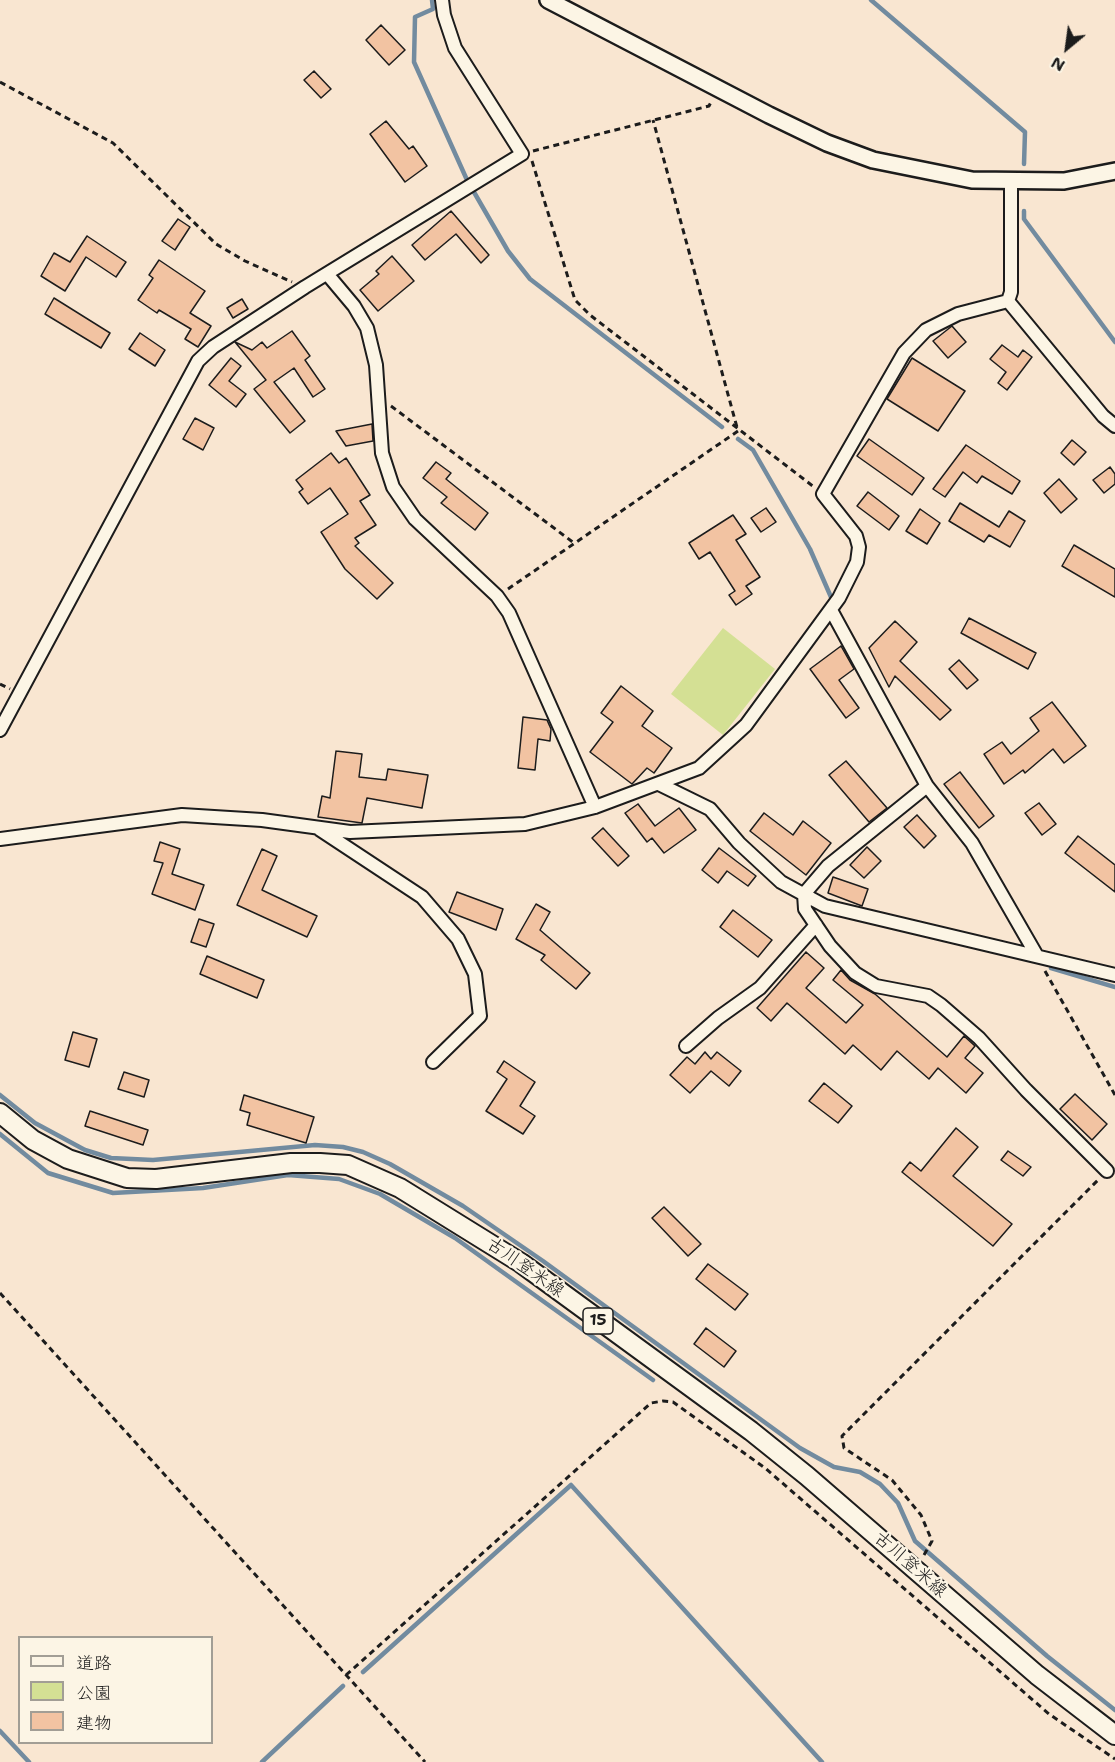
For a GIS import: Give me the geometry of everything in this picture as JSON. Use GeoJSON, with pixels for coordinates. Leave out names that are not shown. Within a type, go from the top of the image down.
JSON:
{"type":"FeatureCollection","features":[{"type":"Feature","properties":{"kind":"main road","name":"古川登米線"},"geometry":{"type":"LineString","coordinates":[[0,1113],[33,1140],[68,1159],[127,1178],[156,1179],[291,1163],[320,1163],[348,1165],[400,1188],[521,1263],[751,1431],[807,1476],[1036,1675],[1115,1735]]}},
{"type":"Feature","properties":{"kind":"street"},"geometry":{"type":"LineString","coordinates":[[0,730],[198,361],[213,346],[304,287],[328,275],[522,154],[455,48],[444,15],[442,0]]}},
{"type":"Feature","properties":{"kind":"street"},"geometry":{"type":"LineString","coordinates":[[548,0],[826,143],[873,160],[972,180],[1064,181],[1115,171]]}},
{"type":"Feature","properties":{"kind":"street"},"geometry":{"type":"LineString","coordinates":[[1008,301],[1011,292],[1011,181]]}},
{"type":"Feature","properties":{"kind":"street"},"geometry":{"type":"LineString","coordinates":[[328,275],[354,306],[367,328],[376,365],[382,453],[393,487],[415,519],[498,596],[509,613],[595,807]]}},
{"type":"Feature","properties":{"kind":"street"},"geometry":{"type":"LineString","coordinates":[[1008,301],[1103,416],[1115,426]]}},
{"type":"Feature","properties":{"kind":"street"},"geometry":{"type":"LineString","coordinates":[[0,839],[182,815],[262,820],[350,832],[525,824],[595,807],[699,768],[746,725],[835,605],[856,562],[859,547],[856,536],[823,494],[904,352],[926,330],[958,314],[1008,301]]}},
{"type":"Feature","properties":{"kind":"street"},"geometry":{"type":"LineString","coordinates":[[835,605],[927,786],[972,843],[1037,956]]}},
{"type":"Feature","properties":{"kind":"street"},"geometry":{"type":"LineString","coordinates":[[659,784],[710,809],[739,843],[781,882],[825,906],[1115,975]]}},
{"type":"Feature","properties":{"kind":"street"},"geometry":{"type":"LineString","coordinates":[[927,786],[828,866],[804,894],[805,909],[830,946],[855,973],[876,986],[928,996],[980,1038],[1026,1090],[1107,1171]]}},
{"type":"Feature","properties":{"kind":"street"},"geometry":{"type":"LineString","coordinates":[[318,828],[422,897],[458,939],[475,974],[480,1016],[433,1062]]}},
{"type":"Feature","properties":{"kind":"street"},"geometry":{"type":"LineString","coordinates":[[686,1046],[718,1018],[760,988],[816,925]]}},
{"type":"Feature","properties":{"kind":"path"},"geometry":{"type":"LineString","coordinates":[[0,82],[113,143],[216,244],[245,261],[304,287]]}},
{"type":"Feature","properties":{"kind":"path"},"geometry":{"type":"LineString","coordinates":[[522,154],[709,106],[718,88]]}},
{"type":"Feature","properties":{"kind":"path"},"geometry":{"type":"LineString","coordinates":[[653,120],[738,431]]}},
{"type":"Feature","properties":{"kind":"path"},"geometry":{"type":"LineString","coordinates":[[522,154],[532,160],[575,300],[590,315],[738,431],[823,494]]}},
{"type":"Feature","properties":{"kind":"path"},"geometry":{"type":"LineString","coordinates":[[378,396],[574,543]]}},
{"type":"Feature","properties":{"kind":"path"},"geometry":{"type":"LineString","coordinates":[[498,596],[738,431]]}},
{"type":"Feature","properties":{"kind":"path"},"geometry":{"type":"LineString","coordinates":[[1037,956],[1115,1095]]}},
{"type":"Feature","properties":{"kind":"path"},"geometry":{"type":"LineString","coordinates":[[921,1558],[930,1547],[931,1533],[921,1515],[892,1480],[844,1448],[842,1436],[1107,1171]]}},
{"type":"Feature","properties":{"kind":"path"},"geometry":{"type":"LineString","coordinates":[[0,1293],[424,1762]]}},
{"type":"Feature","properties":{"kind":"path"},"geometry":{"type":"LineString","coordinates":[[346,1676],[651,1403],[673,1402],[765,1468],[902,1582],[1049,1714],[1115,1759]]}},
{"type":"Feature","properties":{"kind":"green space"},"geometry":{"type":"Polygon","coordinates":[[[723,628],[775,669],[723,735],[671,694],[723,628]]]}},
{"type":"Feature","properties":{"kind":"building"},"geometry":{"type":"Polygon","coordinates":[[[381,25],[405,50],[389,65],[366,40],[381,25]]]}},
{"type":"Feature","properties":{"kind":"building"},"geometry":{"type":"Polygon","coordinates":[[[314,71],[331,89],[321,98],[304,80],[314,71]]]}},
{"type":"Feature","properties":{"kind":"building"},"geometry":{"type":"Polygon","coordinates":[[[386,121],[409,149],[413,146],[427,166],[405,182],[370,134],[386,121]]]}},
{"type":"Feature","properties":{"kind":"building"},"geometry":{"type":"Polygon","coordinates":[[[451,211],[489,255],[481,263],[456,234],[425,260],[412,245],[451,211]]]}},
{"type":"Feature","properties":{"kind":"building"},"geometry":{"type":"Polygon","coordinates":[[[178,219],[190,227],[175,250],[162,241],[178,219]]]}},
{"type":"Feature","properties":{"kind":"building"},"geometry":{"type":"Polygon","coordinates":[[[87,236],[126,262],[116,277],[86,257],[65,291],[41,276],[54,253],[70,262],[87,236]]]}},
{"type":"Feature","properties":{"kind":"building"},"geometry":{"type":"Polygon","coordinates":[[[392,256],[414,281],[378,311],[360,290],[379,274],[376,271],[392,256]]]}},
{"type":"Feature","properties":{"kind":"building"},"geometry":{"type":"Polygon","coordinates":[[[159,260],[205,291],[190,313],[211,326],[198,347],[185,339],[191,329],[159,310],[157,313],[138,300],[153,278],[149,275],[159,260]]]}},
{"type":"Feature","properties":{"kind":"building"},"geometry":{"type":"Polygon","coordinates":[[[54,298],[110,333],[101,348],[45,314],[54,298]]]}},
{"type":"Feature","properties":{"kind":"building"},"geometry":{"type":"Polygon","coordinates":[[[242,299],[248,309],[233,318],[227,308],[242,299]]]}},
{"type":"Feature","properties":{"kind":"building"},"geometry":{"type":"Polygon","coordinates":[[[952,326],[966,342],[948,358],[933,341],[952,326]]]}},
{"type":"Feature","properties":{"kind":"building"},"geometry":{"type":"Polygon","coordinates":[[[292,331],[310,356],[305,360],[325,389],[313,397],[294,368],[274,382],[305,421],[290,433],[254,389],[266,380],[235,342],[252,350],[262,342],[267,348],[292,331]]]}},
{"type":"Feature","properties":{"kind":"building"},"geometry":{"type":"Polygon","coordinates":[[[140,333],[165,350],[155,366],[129,349],[140,333]]]}},
{"type":"Feature","properties":{"kind":"building"},"geometry":{"type":"Polygon","coordinates":[[[1002,345],[1018,357],[1023,350],[1032,357],[1007,390],[998,383],[1006,372],[990,359],[1002,345]]]}},
{"type":"Feature","properties":{"kind":"building"},"geometry":{"type":"Polygon","coordinates":[[[231,358],[241,366],[229,381],[246,394],[236,407],[209,385],[231,358]]]}},
{"type":"Feature","properties":{"kind":"building"},"geometry":{"type":"Polygon","coordinates":[[[912,358],[965,391],[938,431],[887,399],[912,358]]]}},
{"type":"Feature","properties":{"kind":"building"},"geometry":{"type":"Polygon","coordinates":[[[195,418],[214,428],[203,450],[183,439],[195,418]]]}},
{"type":"Feature","properties":{"kind":"building"},"geometry":{"type":"Polygon","coordinates":[[[372,424],[373,441],[346,446],[336,431],[372,424]]]}},
{"type":"Feature","properties":{"kind":"building"},"geometry":{"type":"Polygon","coordinates":[[[869,439],[924,478],[912,495],[857,456],[869,439]]]}},
{"type":"Feature","properties":{"kind":"building"},"geometry":{"type":"Polygon","coordinates":[[[1072,440],[1086,452],[1074,465],[1061,453],[1072,440]]]}},
{"type":"Feature","properties":{"kind":"building"},"geometry":{"type":"Polygon","coordinates":[[[966,445],[1020,481],[1012,494],[982,476],[977,483],[963,472],[945,497],[933,489],[966,445]]]}},
{"type":"Feature","properties":{"kind":"building"},"geometry":{"type":"Polygon","coordinates":[[[331,453],[339,463],[346,458],[370,495],[360,501],[376,525],[355,538],[359,543],[355,546],[393,583],[377,599],[345,569],[321,532],[348,514],[330,488],[308,504],[299,492],[303,489],[296,480],[331,453]]]}},
{"type":"Feature","properties":{"kind":"building"},"geometry":{"type":"Polygon","coordinates":[[[436,462],[451,473],[446,479],[488,513],[475,530],[441,503],[447,497],[423,478],[436,462]]]}},
{"type":"Feature","properties":{"kind":"building"},"geometry":{"type":"Polygon","coordinates":[[[1110,467],[1115,474],[1115,484],[1104,493],[1093,480],[1110,467]]]}},
{"type":"Feature","properties":{"kind":"building"},"geometry":{"type":"Polygon","coordinates":[[[1059,479],[1077,499],[1061,513],[1044,493],[1059,479]]]}},
{"type":"Feature","properties":{"kind":"building"},"geometry":{"type":"Polygon","coordinates":[[[868,492],[899,516],[889,530],[857,506],[868,492]]]}},
{"type":"Feature","properties":{"kind":"building"},"geometry":{"type":"Polygon","coordinates":[[[960,503],[999,527],[1009,511],[1025,521],[1010,547],[989,535],[984,542],[949,521],[960,503]]]}},
{"type":"Feature","properties":{"kind":"building"},"geometry":{"type":"Polygon","coordinates":[[[766,508],[776,522],[761,532],[751,518],[766,508]]]}},
{"type":"Feature","properties":{"kind":"building"},"geometry":{"type":"Polygon","coordinates":[[[920,509],[940,523],[927,544],[906,531],[920,509]]]}},
{"type":"Feature","properties":{"kind":"building"},"geometry":{"type":"Polygon","coordinates":[[[733,515],[746,534],[736,540],[760,577],[746,586],[752,594],[736,605],[729,595],[735,591],[710,552],[699,559],[689,543],[733,515]]]}},
{"type":"Feature","properties":{"kind":"building"},"geometry":{"type":"Polygon","coordinates":[[[1074,545],[1115,569],[1115,597],[1062,566],[1074,545]]]}},
{"type":"Feature","properties":{"kind":"building"},"geometry":{"type":"Polygon","coordinates":[[[969,618],[1036,653],[1028,669],[961,633],[969,618]]]}},
{"type":"Feature","properties":{"kind":"building"},"geometry":{"type":"Polygon","coordinates":[[[895,621],[917,642],[900,661],[951,710],[940,720],[895,676],[889,687],[869,648],[895,621]]]}},
{"type":"Feature","properties":{"kind":"building"},"geometry":{"type":"Polygon","coordinates":[[[841,646],[854,669],[839,680],[859,708],[846,718],[810,669],[841,646]]]}},
{"type":"Feature","properties":{"kind":"building"},"geometry":{"type":"Polygon","coordinates":[[[959,660],[978,680],[967,689],[949,669],[959,660]]]}},
{"type":"Feature","properties":{"kind":"building"},"geometry":{"type":"Polygon","coordinates":[[[621,686],[653,711],[642,726],[672,748],[654,773],[647,768],[632,784],[590,752],[613,722],[601,713],[621,686]]]}},
{"type":"Feature","properties":{"kind":"building"},"geometry":{"type":"Polygon","coordinates":[[[1052,702],[1086,746],[1064,763],[1053,749],[1025,773],[1023,770],[1004,784],[984,754],[1002,742],[1011,754],[1039,731],[1030,718],[1052,702]]]}},
{"type":"Feature","properties":{"kind":"building"},"geometry":{"type":"Polygon","coordinates":[[[523,717],[547,720],[551,729],[550,741],[538,739],[535,770],[518,768],[523,717]]]}},
{"type":"Feature","properties":{"kind":"building"},"geometry":{"type":"Polygon","coordinates":[[[336,751],[362,754],[359,777],[386,780],[388,769],[428,775],[422,808],[367,798],[362,823],[318,817],[322,796],[330,798],[336,751]]]}},
{"type":"Feature","properties":{"kind":"building"},"geometry":{"type":"Polygon","coordinates":[[[846,761],[887,808],[869,822],[829,775],[846,761]]]}},
{"type":"Feature","properties":{"kind":"building"},"geometry":{"type":"Polygon","coordinates":[[[960,772],[994,816],[979,828],[944,784],[960,772]]]}},
{"type":"Feature","properties":{"kind":"building"},"geometry":{"type":"Polygon","coordinates":[[[1039,803],[1056,824],[1042,835],[1025,813],[1039,803]]]}},
{"type":"Feature","properties":{"kind":"building"},"geometry":{"type":"Polygon","coordinates":[[[638,804],[655,826],[679,808],[696,830],[664,853],[652,838],[647,842],[625,813],[638,804]]]}},
{"type":"Feature","properties":{"kind":"building"},"geometry":{"type":"Polygon","coordinates":[[[764,813],[793,835],[803,821],[831,843],[806,875],[750,831],[764,813]]]}},
{"type":"Feature","properties":{"kind":"building"},"geometry":{"type":"Polygon","coordinates":[[[917,815],[936,836],[924,848],[904,827],[917,815]]]}},
{"type":"Feature","properties":{"kind":"building"},"geometry":{"type":"Polygon","coordinates":[[[603,828],[629,856],[618,866],[592,838],[603,828]]]}},
{"type":"Feature","properties":{"kind":"building"},"geometry":{"type":"Polygon","coordinates":[[[1078,836],[1115,865],[1115,892],[1065,853],[1078,836]]]}},
{"type":"Feature","properties":{"kind":"building"},"geometry":{"type":"Polygon","coordinates":[[[160,842],[180,849],[172,874],[204,885],[195,910],[152,894],[163,863],[154,861],[160,842]]]}},
{"type":"Feature","properties":{"kind":"building"},"geometry":{"type":"Polygon","coordinates":[[[867,847],[881,861],[864,878],[850,865],[867,847]]]}},
{"type":"Feature","properties":{"kind":"building"},"geometry":{"type":"Polygon","coordinates":[[[719,848],[756,876],[748,886],[727,871],[718,883],[702,870],[719,848]]]}},
{"type":"Feature","properties":{"kind":"building"},"geometry":{"type":"Polygon","coordinates":[[[262,849],[277,856],[262,890],[317,916],[307,937],[237,905],[262,849]]]}},
{"type":"Feature","properties":{"kind":"building"},"geometry":{"type":"Polygon","coordinates":[[[833,877],[868,889],[862,906],[828,893],[833,877]]]}},
{"type":"Feature","properties":{"kind":"building"},"geometry":{"type":"Polygon","coordinates":[[[457,892],[503,909],[496,930],[449,912],[457,892]]]}},
{"type":"Feature","properties":{"kind":"building"},"geometry":{"type":"Polygon","coordinates":[[[536,904],[550,912],[540,930],[590,973],[576,989],[541,960],[545,955],[516,939],[536,904]]]}},
{"type":"Feature","properties":{"kind":"building"},"geometry":{"type":"Polygon","coordinates":[[[733,910],[772,940],[758,957],[720,927],[733,910]]]}},
{"type":"Feature","properties":{"kind":"building"},"geometry":{"type":"Polygon","coordinates":[[[199,919],[214,924],[206,947],[191,942],[199,919]]]}},
{"type":"Feature","properties":{"kind":"building"},"geometry":{"type":"Polygon","coordinates":[[[806,952],[824,968],[806,988],[846,1023],[863,1005],[833,980],[841,970],[850,980],[875,994],[947,1057],[964,1036],[975,1046],[965,1058],[983,1073],[966,1093],[938,1068],[929,1079],[897,1051],[881,1070],[853,1045],[845,1054],[787,1003],[771,1021],[757,1008],[806,952]]]}},
{"type":"Feature","properties":{"kind":"building"},"geometry":{"type":"Polygon","coordinates":[[[207,956],[264,980],[257,998],[200,974],[207,956]]]}},
{"type":"Feature","properties":{"kind":"building"},"geometry":{"type":"Polygon","coordinates":[[[73,1032],[97,1039],[89,1067],[65,1060],[73,1032]]]}},
{"type":"Feature","properties":{"kind":"building"},"geometry":{"type":"Polygon","coordinates":[[[705,1052],[711,1059],[717,1052],[741,1071],[729,1086],[711,1071],[690,1093],[670,1075],[687,1057],[695,1064],[705,1052]]]}},
{"type":"Feature","properties":{"kind":"building"},"geometry":{"type":"Polygon","coordinates":[[[504,1061],[535,1082],[520,1106],[535,1116],[523,1134],[486,1111],[507,1079],[497,1072],[504,1061]]]}},
{"type":"Feature","properties":{"kind":"building"},"geometry":{"type":"Polygon","coordinates":[[[124,1072],[149,1080],[144,1097],[118,1089],[124,1072]]]}},
{"type":"Feature","properties":{"kind":"building"},"geometry":{"type":"Polygon","coordinates":[[[824,1083],[852,1106],[838,1123],[809,1101],[824,1083]]]}},
{"type":"Feature","properties":{"kind":"building"},"geometry":{"type":"Polygon","coordinates":[[[1075,1094],[1107,1124],[1092,1140],[1060,1109],[1075,1094]]]}},
{"type":"Feature","properties":{"kind":"building"},"geometry":{"type":"Polygon","coordinates":[[[244,1095],[314,1117],[306,1143],[247,1125],[250,1113],[240,1110],[244,1095]]]}},
{"type":"Feature","properties":{"kind":"building"},"geometry":{"type":"Polygon","coordinates":[[[90,1111],[148,1130],[143,1145],[85,1126],[90,1111]]]}},
{"type":"Feature","properties":{"kind":"building"},"geometry":{"type":"Polygon","coordinates":[[[956,1128],[978,1147],[953,1176],[1012,1224],[993,1246],[902,1172],[910,1162],[921,1171],[956,1128]]]}},
{"type":"Feature","properties":{"kind":"building"},"geometry":{"type":"Polygon","coordinates":[[[1008,1151],[1031,1167],[1023,1176],[1001,1160],[1008,1151]]]}},
{"type":"Feature","properties":{"kind":"building"},"geometry":{"type":"Polygon","coordinates":[[[664,1207],[701,1244],[688,1256],[652,1218],[664,1207]]]}},
{"type":"Feature","properties":{"kind":"building"},"geometry":{"type":"Polygon","coordinates":[[[708,1264],[748,1294],[735,1310],[696,1279],[708,1264]]]}},
{"type":"Feature","properties":{"kind":"building"},"geometry":{"type":"Polygon","coordinates":[[[706,1328],[736,1351],[724,1367],[694,1344],[706,1328]]]}},
{"type":"Feature","properties":{"kind":"waterway"},"geometry":{"type":"LineString","coordinates":[[432,0],[433,9],[415,17],[414,62],[467,180],[508,251],[530,279],[722,427]]}},
{"type":"Feature","properties":{"kind":"waterway"},"geometry":{"type":"LineString","coordinates":[[871,0],[1025,132],[1024,164]]}},
{"type":"Feature","properties":{"kind":"waterway"},"geometry":{"type":"LineString","coordinates":[[1024,211],[1024,219],[1115,342]]}},
{"type":"Feature","properties":{"kind":"waterway"},"geometry":{"type":"LineString","coordinates":[[738,439],[753,450],[810,549],[834,604]]}},
{"type":"Feature","properties":{"kind":"waterway"},"geometry":{"type":"LineString","coordinates":[[1051,968],[1115,987]]}},
{"type":"Feature","properties":{"kind":"waterway"},"geometry":{"type":"LineString","coordinates":[[0,1095],[35,1123],[85,1150],[111,1158],[153,1160],[315,1145],[343,1147],[363,1152],[390,1164],[463,1206],[543,1261],[800,1448],[834,1467],[860,1472],[880,1484],[898,1503],[915,1541],[1047,1656],[1115,1710]]}},
{"type":"Feature","properties":{"kind":"waterway"},"geometry":{"type":"LineString","coordinates":[[0,1134],[48,1173],[113,1193],[203,1188],[288,1175],[339,1179],[380,1194],[455,1238],[653,1380]]}},
{"type":"Feature","properties":{"kind":"waterway"},"geometry":{"type":"LineString","coordinates":[[363,1672],[571,1485],[822,1762]]}},
{"type":"Feature","properties":{"kind":"waterway"},"geometry":{"type":"LineString","coordinates":[[262,1762],[343,1686]]}},
{"type":"Feature","properties":{"kind":"waterway"},"geometry":{"type":"LineString","coordinates":[[0,1731],[29,1762]]}}]}
